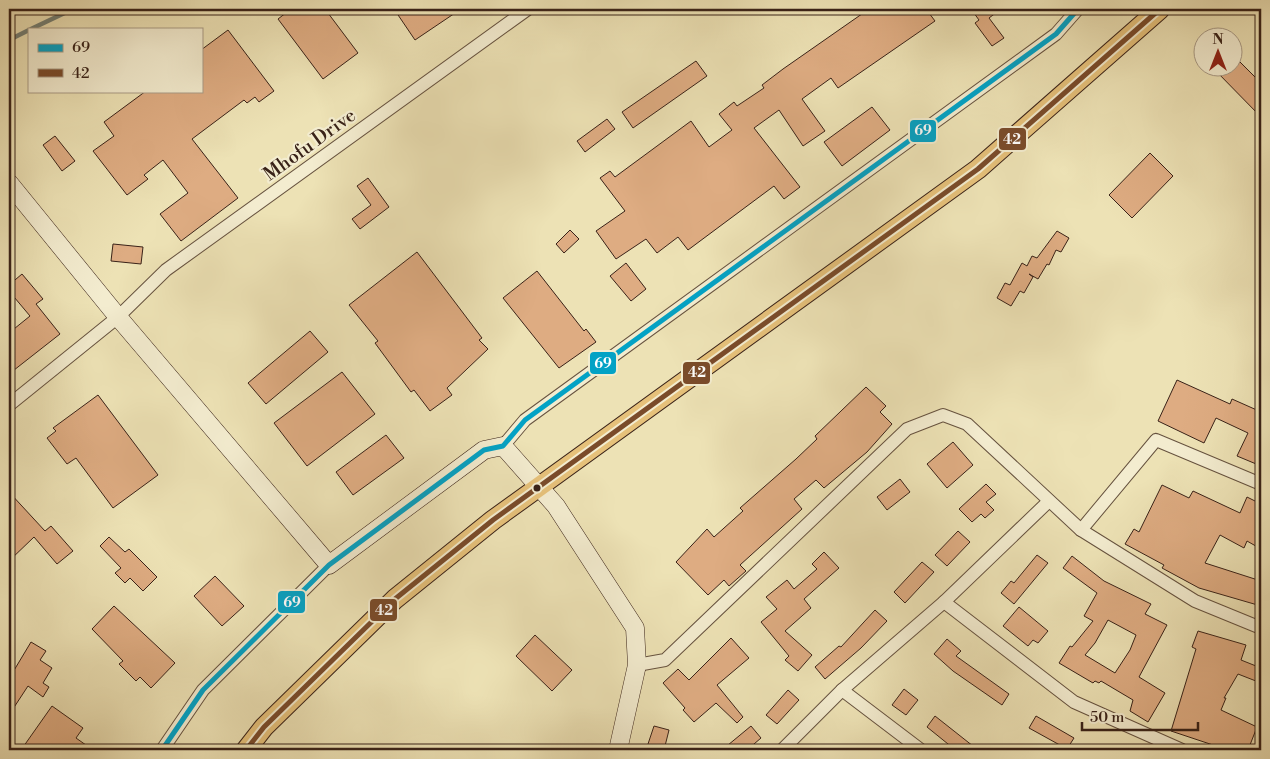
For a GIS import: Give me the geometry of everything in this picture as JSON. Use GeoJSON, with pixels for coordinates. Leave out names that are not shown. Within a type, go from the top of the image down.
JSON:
{"type":"FeatureCollection","features":[{"type":"Feature","properties":{"kind":"main road"},"geometry":{"type":"LineString","coordinates":[[246,750],[264,727],[395,598],[493,520],[978,169],[1160,9]]}},
{"type":"Feature","properties":{"kind":"street","name":"Mhofu Drive"},"geometry":{"type":"LineString","coordinates":[[9,405],[118,317],[166,270],[528,9]]}},
{"type":"Feature","properties":{"kind":"street"},"geometry":{"type":"LineString","coordinates":[[162,750],[203,690],[329,565],[484,450],[503,446],[525,420],[1056,34],[1078,9]]}},
{"type":"Feature","properties":{"kind":"street"},"geometry":{"type":"LineString","coordinates":[[9,183],[118,317],[329,565]]}},
{"type":"Feature","properties":{"kind":"street"},"geometry":{"type":"LineString","coordinates":[[637,665],[665,660],[907,429],[943,415],[967,424],[1081,530],[1195,601],[1261,628]]}},
{"type":"Feature","properties":{"kind":"street"},"geometry":{"type":"LineString","coordinates":[[1081,530],[1156,440],[1261,484]]}},
{"type":"Feature","properties":{"kind":"street"},"geometry":{"type":"LineString","coordinates":[[503,446],[541,486],[635,628],[637,665],[618,750]]}},
{"type":"Feature","properties":{"kind":"street"},"geometry":{"type":"LineString","coordinates":[[782,750],[842,690],[944,602],[1048,501]]}},
{"type":"Feature","properties":{"kind":"street"},"geometry":{"type":"LineString","coordinates":[[944,602],[1074,702],[1182,750]]}},
{"type":"Feature","properties":{"kind":"street"},"geometry":{"type":"LineString","coordinates":[[842,690],[921,750]]}},
{"type":"Feature","properties":{"kind":"building"},"geometry":{"type":"Polygon","coordinates":[[[291,9],[325,9],[358,53],[323,79],[278,19],[291,9]]]}},
{"type":"Feature","properties":{"kind":"building"},"geometry":{"type":"Polygon","coordinates":[[[394,9],[461,9],[415,40],[394,9]]]}},
{"type":"Feature","properties":{"kind":"building"},"geometry":{"type":"Polygon","coordinates":[[[869,9],[926,9],[935,21],[838,88],[831,78],[802,99],[825,131],[803,146],[779,110],[754,128],[800,187],[784,199],[774,186],[688,250],[678,237],[657,253],[646,239],[616,259],[596,231],[625,211],[600,178],[610,171],[615,177],[691,121],[709,147],[732,130],[719,114],[734,102],[737,106],[764,88],[762,85],[783,69],[869,9]]]}},
{"type":"Feature","properties":{"kind":"building"},"geometry":{"type":"Polygon","coordinates":[[[971,9],[1001,9],[989,18],[1004,38],[992,46],[975,23],[979,20],[971,9]]]}},
{"type":"Feature","properties":{"kind":"building"},"geometry":{"type":"Polygon","coordinates":[[[228,30],[274,91],[259,102],[255,97],[247,103],[244,100],[192,139],[238,198],[181,241],[160,214],[188,193],[163,160],[144,175],[148,179],[127,195],[93,151],[114,136],[104,122],[145,92],[202,92],[202,49],[228,30]]]}},
{"type":"Feature","properties":{"kind":"building"},"geometry":{"type":"Polygon","coordinates":[[[696,61],[707,76],[633,128],[622,112],[696,61]]]}},
{"type":"Feature","properties":{"kind":"building"},"geometry":{"type":"Polygon","coordinates":[[[1242,64],[1261,83],[1261,117],[1223,78],[1242,78],[1242,64]]]}},
{"type":"Feature","properties":{"kind":"building"},"geometry":{"type":"Polygon","coordinates":[[[872,107],[890,130],[842,166],[824,142],[872,107]]]}},
{"type":"Feature","properties":{"kind":"building"},"geometry":{"type":"Polygon","coordinates":[[[607,119],[615,129],[585,152],[577,141],[607,119]]]}},
{"type":"Feature","properties":{"kind":"building"},"geometry":{"type":"Polygon","coordinates":[[[55,136],[75,161],[62,171],[43,145],[55,136]]]}},
{"type":"Feature","properties":{"kind":"building"},"geometry":{"type":"Polygon","coordinates":[[[1150,153],[1173,176],[1132,218],[1109,195],[1150,153]]]}},
{"type":"Feature","properties":{"kind":"building"},"geometry":{"type":"Polygon","coordinates":[[[368,178],[389,207],[360,229],[352,219],[371,205],[357,186],[368,178]]]}},
{"type":"Feature","properties":{"kind":"building"},"geometry":{"type":"Polygon","coordinates":[[[570,230],[579,239],[564,253],[556,244],[570,230]]]}},
{"type":"Feature","properties":{"kind":"building"},"geometry":{"type":"Polygon","coordinates":[[[1057,231],[1069,238],[1061,252],[1056,250],[1049,265],[1047,264],[1038,279],[1029,274],[1033,277],[1024,293],[1020,291],[1011,306],[997,298],[1005,283],[1010,285],[1022,263],[1027,266],[1032,256],[1037,258],[1057,231]]]}},
{"type":"Feature","properties":{"kind":"building"},"geometry":{"type":"Polygon","coordinates":[[[113,244],[143,247],[141,264],[111,261],[113,244]]]}},
{"type":"Feature","properties":{"kind":"building"},"geometry":{"type":"Polygon","coordinates":[[[417,252],[482,338],[479,340],[488,349],[447,388],[452,395],[430,411],[414,390],[411,392],[375,343],[378,341],[349,305],[417,252]]]}},
{"type":"Feature","properties":{"kind":"building"},"geometry":{"type":"Polygon","coordinates":[[[626,263],[646,289],[631,301],[610,276],[626,263]]]}},
{"type":"Feature","properties":{"kind":"building"},"geometry":{"type":"Polygon","coordinates":[[[537,271],[584,331],[586,329],[596,342],[559,368],[503,298],[537,271]]]}},
{"type":"Feature","properties":{"kind":"building"},"geometry":{"type":"Polygon","coordinates":[[[22,274],[43,299],[36,304],[60,334],[9,374],[9,333],[30,316],[9,291],[9,285],[22,274]]]}},
{"type":"Feature","properties":{"kind":"building"},"geometry":{"type":"Polygon","coordinates":[[[310,331],[328,352],[266,404],[248,383],[310,331]]]}},
{"type":"Feature","properties":{"kind":"building"},"geometry":{"type":"Polygon","coordinates":[[[342,372],[375,414],[307,466],[274,423],[342,372]]]}},
{"type":"Feature","properties":{"kind":"building"},"geometry":{"type":"Polygon","coordinates":[[[1177,380],[1230,404],[1232,399],[1259,411],[1261,405],[1261,466],[1237,456],[1248,433],[1216,418],[1204,443],[1158,421],[1177,380]]]}},
{"type":"Feature","properties":{"kind":"building"},"geometry":{"type":"Polygon","coordinates":[[[866,387],[886,406],[880,412],[892,424],[867,452],[824,488],[816,480],[794,499],[802,509],[740,565],[746,571],[729,586],[724,580],[708,595],[676,562],[707,529],[714,537],[743,511],[740,508],[817,439],[815,436],[866,387]]]}},
{"type":"Feature","properties":{"kind":"building"},"geometry":{"type":"Polygon","coordinates":[[[98,395],[158,475],[113,508],[76,458],[67,464],[47,438],[56,431],[53,428],[98,395]]]}},
{"type":"Feature","properties":{"kind":"building"},"geometry":{"type":"Polygon","coordinates":[[[386,435],[404,458],[353,495],[336,472],[386,435]]]}},
{"type":"Feature","properties":{"kind":"building"},"geometry":{"type":"Polygon","coordinates":[[[953,442],[973,465],[947,488],[927,464],[953,442]]]}},
{"type":"Feature","properties":{"kind":"building"},"geometry":{"type":"Polygon","coordinates":[[[900,479],[910,492],[887,510],[877,497],[900,479]]]}},
{"type":"Feature","properties":{"kind":"building"},"geometry":{"type":"Polygon","coordinates":[[[986,484],[996,494],[986,502],[994,510],[985,518],[981,514],[972,522],[959,509],[986,484]]]}},
{"type":"Feature","properties":{"kind":"building"},"geometry":{"type":"Polygon","coordinates":[[[1162,485],[1189,498],[1193,491],[1240,513],[1247,497],[1261,504],[1261,549],[1247,541],[1244,548],[1220,535],[1205,563],[1261,581],[1261,606],[1199,588],[1162,568],[1164,565],[1125,544],[1134,529],[1139,532],[1162,485]]]}},
{"type":"Feature","properties":{"kind":"building"},"geometry":{"type":"Polygon","coordinates":[[[9,492],[45,531],[51,526],[73,551],[57,564],[34,537],[9,561],[9,492]]]}},
{"type":"Feature","properties":{"kind":"building"},"geometry":{"type":"Polygon","coordinates":[[[958,531],[970,542],[947,566],[935,555],[958,531]]]}},
{"type":"Feature","properties":{"kind":"building"},"geometry":{"type":"Polygon","coordinates":[[[109,537],[125,552],[129,549],[157,577],[143,591],[130,578],[125,583],[115,573],[121,568],[100,546],[109,537]]]}},
{"type":"Feature","properties":{"kind":"building"},"geometry":{"type":"Polygon","coordinates":[[[824,552],[839,568],[804,599],[811,608],[785,631],[812,655],[798,671],[785,660],[789,656],[761,622],[777,609],[766,597],[787,580],[794,589],[817,569],[812,564],[824,552]]]}},
{"type":"Feature","properties":{"kind":"building"},"geometry":{"type":"Polygon","coordinates":[[[1037,555],[1048,563],[1014,604],[1001,593],[1011,581],[1014,583],[1037,555]]]}},
{"type":"Feature","properties":{"kind":"building"},"geometry":{"type":"Polygon","coordinates":[[[1072,556],[1104,581],[1151,604],[1145,614],[1167,625],[1139,677],[1165,693],[1148,722],[1130,711],[1133,700],[1101,681],[1093,683],[1059,663],[1070,646],[1072,647],[1093,621],[1084,616],[1097,593],[1063,568],[1072,556]],[[1108,620],[1095,643],[1085,655],[1115,673],[1130,650],[1136,635],[1108,620]]]}},
{"type":"Feature","properties":{"kind":"building"},"geometry":{"type":"Polygon","coordinates":[[[922,562],[934,572],[905,603],[894,592],[922,562]]]}},
{"type":"Feature","properties":{"kind":"building"},"geometry":{"type":"Polygon","coordinates":[[[215,576],[244,606],[222,626],[194,596],[215,576]]]}},
{"type":"Feature","properties":{"kind":"building"},"geometry":{"type":"Polygon","coordinates":[[[114,606],[175,663],[151,688],[140,677],[136,681],[119,664],[123,661],[92,629],[114,606]]]}},
{"type":"Feature","properties":{"kind":"building"},"geometry":{"type":"Polygon","coordinates":[[[1019,607],[1048,631],[1038,643],[1033,640],[1028,646],[1003,626],[1019,607]]]}},
{"type":"Feature","properties":{"kind":"building"},"geometry":{"type":"Polygon","coordinates":[[[875,610],[887,621],[861,648],[825,679],[815,667],[839,646],[841,647],[875,610]]]}},
{"type":"Feature","properties":{"kind":"building"},"geometry":{"type":"Polygon","coordinates":[[[1198,631],[1246,645],[1241,660],[1261,668],[1261,683],[1238,674],[1224,698],[1226,698],[1221,710],[1257,727],[1248,750],[1214,750],[1216,746],[1171,731],[1196,649],[1192,647],[1198,631]]]}},
{"type":"Feature","properties":{"kind":"building"},"geometry":{"type":"Polygon","coordinates":[[[535,635],[572,670],[552,691],[516,656],[535,635]]]}},
{"type":"Feature","properties":{"kind":"building"},"geometry":{"type":"Polygon","coordinates":[[[731,638],[749,658],[717,685],[743,717],[737,723],[716,703],[694,722],[683,710],[685,708],[663,683],[678,669],[689,680],[731,638]]]}},
{"type":"Feature","properties":{"kind":"building"},"geometry":{"type":"Polygon","coordinates":[[[947,639],[961,651],[956,656],[1009,694],[1002,705],[953,671],[934,654],[947,639]]]}},
{"type":"Feature","properties":{"kind":"building"},"geometry":{"type":"Polygon","coordinates":[[[31,642],[46,651],[40,660],[52,668],[43,683],[49,687],[43,697],[28,686],[9,715],[9,669],[13,672],[31,642]]]}},
{"type":"Feature","properties":{"kind":"building"},"geometry":{"type":"Polygon","coordinates":[[[904,689],[918,700],[906,715],[892,705],[904,689]]]}},
{"type":"Feature","properties":{"kind":"building"},"geometry":{"type":"Polygon","coordinates":[[[788,690],[799,700],[777,724],[766,715],[788,690]]]}},
{"type":"Feature","properties":{"kind":"building"},"geometry":{"type":"Polygon","coordinates":[[[52,706],[83,728],[76,738],[93,750],[21,750],[52,706]]]}},
{"type":"Feature","properties":{"kind":"building"},"geometry":{"type":"Polygon","coordinates":[[[935,716],[978,750],[956,750],[948,744],[927,727],[935,716]]]}},
{"type":"Feature","properties":{"kind":"building"},"geometry":{"type":"Polygon","coordinates":[[[1036,716],[1074,738],[1067,749],[1029,728],[1036,716]]]}},
{"type":"Feature","properties":{"kind":"building"},"geometry":{"type":"Polygon","coordinates":[[[654,726],[669,730],[664,750],[646,750],[654,726]]]}},
{"type":"Feature","properties":{"kind":"building"},"geometry":{"type":"Polygon","coordinates":[[[751,726],[761,738],[747,750],[722,750],[751,726]]]}},
{"type":"Feature","properties":{"kind":"waterway"},"geometry":{"type":"LineString","coordinates":[[33,28],[73,9]]}},
{"type":"Feature","properties":{"kind":"waterway"},"geometry":{"type":"LineString","coordinates":[[9,40],[28,30]]}},
{"type":"Feature","properties":{"kind":"transit line","name":"69"},"geometry":{"type":"LineString","coordinates":[[162,750],[203,690],[329,565],[484,450],[503,446],[525,420],[1056,34],[1078,9]]}},
{"type":"Feature","properties":{"kind":"transit line","name":"42"},"geometry":{"type":"LineString","coordinates":[[246,750],[264,727],[395,599],[493,520],[978,169],[1160,9]]}}]}
